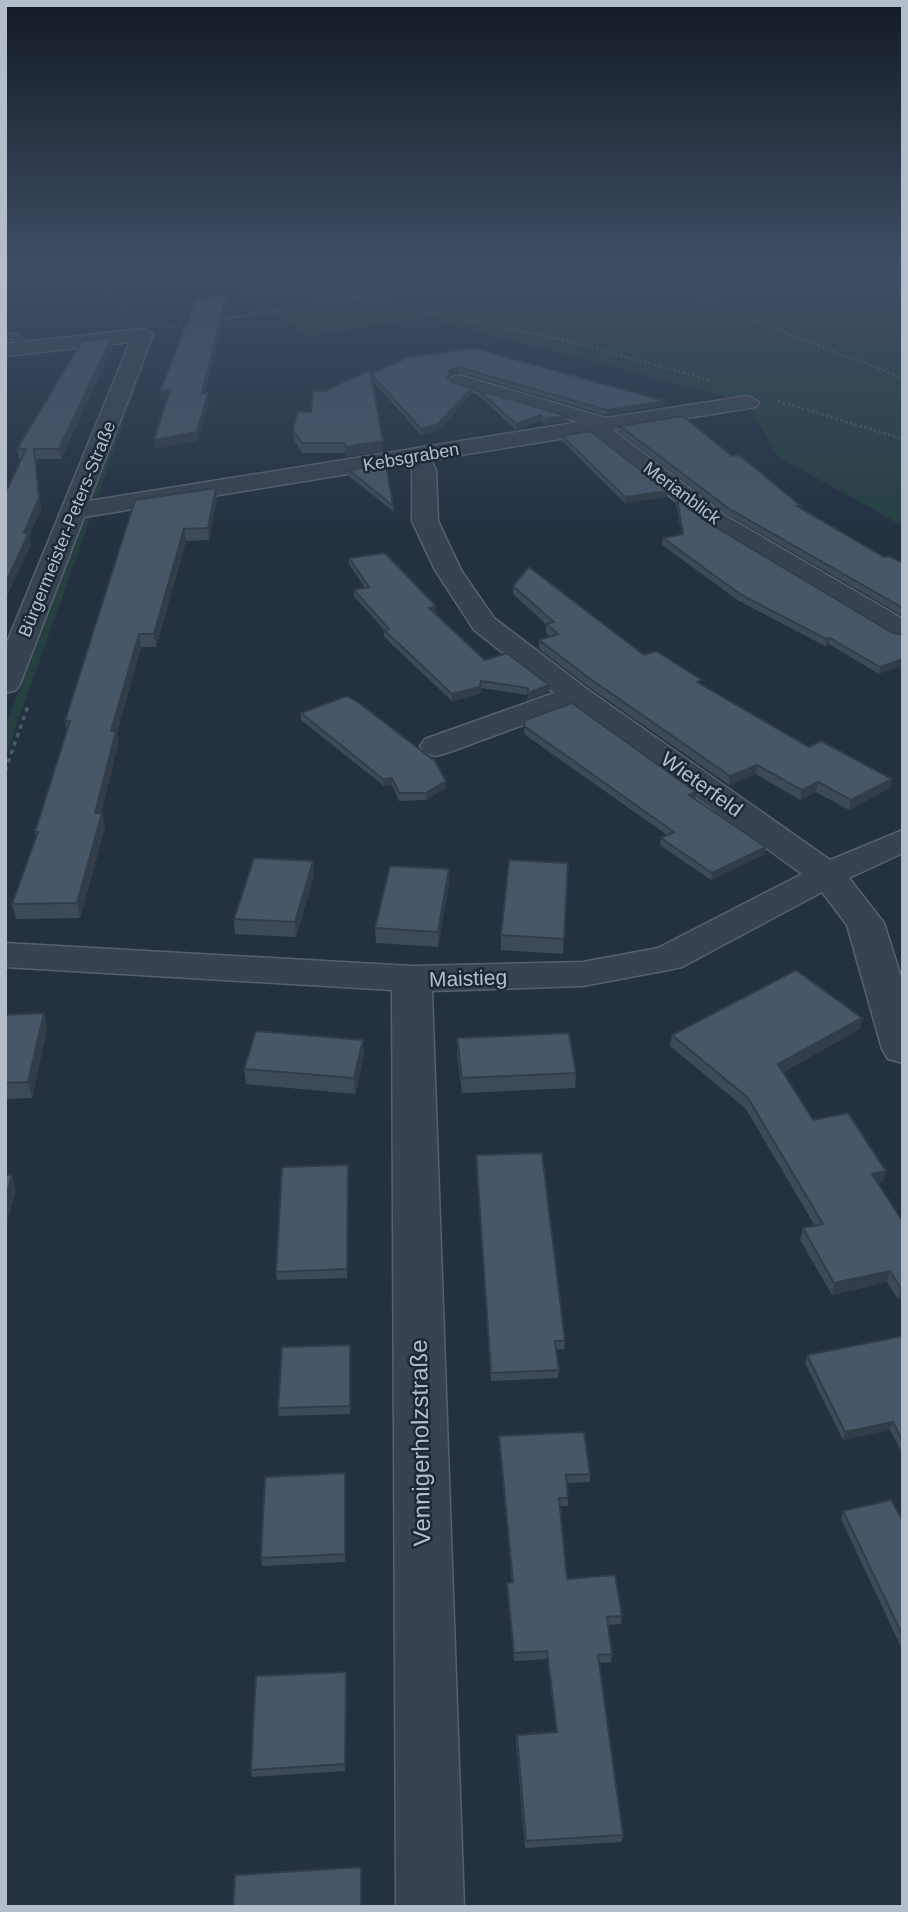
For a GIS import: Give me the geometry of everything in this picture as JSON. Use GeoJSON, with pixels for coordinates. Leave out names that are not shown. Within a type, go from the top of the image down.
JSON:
{"type":"FeatureCollection","features":[{"type":"Feature","properties":{"kind":"street","name":"Bürgermeister-Peters-Straße"},"geometry":{"type":"LineString","coordinates":[[5,684],[134,355]]}},
{"type":"Feature","properties":{"kind":"street","name":"Merianblick"},"geometry":{"type":"LineString","coordinates":[[458,381],[596,420],[593,425],[717,521],[903,631]]}},
{"type":"Feature","properties":{"kind":"street","name":"Kebsgraben"},"geometry":{"type":"LineString","coordinates":[[74,511],[758,400]]}},
{"type":"Feature","properties":{"kind":"street","name":"Wieterfeld"},"geometry":{"type":"LineString","coordinates":[[417,456],[424,470],[425,521],[448,570],[484,624],[576,695],[827,875],[865,923],[903,1049]]}},
{"type":"Feature","properties":{"kind":"street"},"geometry":{"type":"LineString","coordinates":[[436,746],[576,695]]}},
{"type":"Feature","properties":{"kind":"street","name":"Maistieg"},"geometry":{"type":"LineString","coordinates":[[5,955],[412,979],[583,974],[668,958],[827,875],[903,840]]}},
{"type":"Feature","properties":{"kind":"street","name":"Vennigerholzstraße"},"geometry":{"type":"LineString","coordinates":[[412,979],[430,1907]]}},
{"type":"Feature","properties":{"kind":"path"},"geometry":{"type":"LineString","coordinates":[[619,355],[715,382]]}},
{"type":"Feature","properties":{"kind":"path"},"geometry":{"type":"LineString","coordinates":[[844,355],[903,378]]}},
{"type":"Feature","properties":{"kind":"path"},"geometry":{"type":"LineString","coordinates":[[758,400],[903,439]]}},
{"type":"Feature","properties":{"kind":"green space"},"geometry":{"type":"Polygon","coordinates":[[[142,355],[147,355],[97,499],[91,494],[142,355]]]}},
{"type":"Feature","properties":{"kind":"green space"},"geometry":{"type":"Polygon","coordinates":[[[568,355],[903,355],[903,526],[778,457],[747,402],[568,355]]]}},
{"type":"Feature","properties":{"kind":"green space"},"geometry":{"type":"Polygon","coordinates":[[[91,516],[5,758],[5,728],[81,521],[91,516]]]}},
{"type":"Feature","properties":{"kind":"building"},"geometry":{"type":"Polygon","coordinates":[[[73,355],[103,355],[59,449],[34,449],[39,498],[24,533],[29,533],[5,584],[5,494],[26,449],[17,449],[73,355]]]}},
{"type":"Feature","properties":{"kind":"building"},"geometry":{"type":"Polygon","coordinates":[[[174,355],[212,355],[202,393],[208,393],[197,432],[154,440],[170,390],[160,392],[174,355]]]}},
{"type":"Feature","properties":{"kind":"building"},"geometry":{"type":"Polygon","coordinates":[[[425,355],[500,355],[665,401],[607,410],[458,367],[450,370],[447,377],[451,382],[472,388],[438,424],[421,429],[371,374],[406,358],[425,355]]]}},
{"type":"Feature","properties":{"kind":"building"},"geometry":{"type":"Polygon","coordinates":[[[370,370],[383,441],[345,447],[344,443],[302,443],[293,430],[297,412],[311,412],[313,391],[325,391],[370,370]]]}},
{"type":"Feature","properties":{"kind":"building"},"geometry":{"type":"Polygon","coordinates":[[[478,390],[567,416],[545,419],[541,415],[516,424],[478,390]]]}},
{"type":"Feature","properties":{"kind":"building"},"geometry":{"type":"Polygon","coordinates":[[[683,416],[732,456],[739,455],[801,506],[797,506],[884,557],[889,556],[903,563],[903,608],[728,508],[620,426],[683,416]]]}},
{"type":"Feature","properties":{"kind":"building"},"geometry":{"type":"Polygon","coordinates":[[[590,431],[668,491],[625,497],[562,436],[590,431]]]}},
{"type":"Feature","properties":{"kind":"building"},"geometry":{"type":"Polygon","coordinates":[[[386,464],[393,506],[349,470],[386,464]]]}},
{"type":"Feature","properties":{"kind":"building"},"geometry":{"type":"Polygon","coordinates":[[[216,488],[208,528],[184,529],[154,634],[139,634],[111,731],[116,731],[95,813],[102,813],[77,903],[12,904],[38,832],[35,832],[70,721],[65,721],[135,500],[216,488]]]}},
{"type":"Feature","properties":{"kind":"building"},"geometry":{"type":"Polygon","coordinates":[[[677,499],[707,522],[893,633],[903,635],[903,659],[880,667],[830,638],[826,639],[740,594],[663,538],[683,534],[677,499]]]}},
{"type":"Feature","properties":{"kind":"building"},"geometry":{"type":"Polygon","coordinates":[[[385,553],[436,606],[429,608],[485,660],[507,653],[549,685],[528,693],[528,688],[481,681],[480,687],[452,694],[384,630],[389,629],[354,590],[369,587],[349,558],[385,553]]]}},
{"type":"Feature","properties":{"kind":"building"},"geometry":{"type":"Polygon","coordinates":[[[529,567],[644,655],[656,651],[702,680],[697,682],[809,747],[821,741],[892,779],[851,800],[818,782],[802,790],[757,765],[730,776],[539,640],[558,634],[546,624],[554,622],[513,586],[529,567]]]}},
{"type":"Feature","properties":{"kind":"building"},"geometry":{"type":"Polygon","coordinates":[[[347,696],[435,761],[446,781],[426,793],[399,793],[392,778],[383,779],[301,713],[347,696]]]}},
{"type":"Feature","properties":{"kind":"building"},"geometry":{"type":"Polygon","coordinates":[[[572,703],[696,792],[689,795],[766,847],[712,873],[661,838],[674,832],[524,726],[525,720],[572,703]]]}},
{"type":"Feature","properties":{"kind":"building"},"geometry":{"type":"Polygon","coordinates":[[[254,858],[313,861],[295,922],[234,919],[254,858]]]}},
{"type":"Feature","properties":{"kind":"building"},"geometry":{"type":"Polygon","coordinates":[[[509,860],[568,863],[564,939],[501,935],[509,860]]]}},
{"type":"Feature","properties":{"kind":"building"},"geometry":{"type":"Polygon","coordinates":[[[390,866],[449,869],[438,932],[375,928],[390,866]]]}},
{"type":"Feature","properties":{"kind":"building"},"geometry":{"type":"Polygon","coordinates":[[[796,970],[862,1018],[778,1064],[813,1120],[848,1113],[886,1171],[872,1174],[903,1222],[903,1288],[890,1271],[834,1283],[803,1228],[823,1224],[748,1098],[672,1035],[796,970]]]}},
{"type":"Feature","properties":{"kind":"building"},"geometry":{"type":"Polygon","coordinates":[[[44,1013],[28,1082],[5,1083],[5,1015],[44,1013]]]}},
{"type":"Feature","properties":{"kind":"building"},"geometry":{"type":"Polygon","coordinates":[[[256,1031],[363,1040],[354,1078],[244,1069],[256,1031]]]}},
{"type":"Feature","properties":{"kind":"building"},"geometry":{"type":"Polygon","coordinates":[[[569,1033],[576,1073],[462,1078],[457,1038],[569,1033]]]}},
{"type":"Feature","properties":{"kind":"building"},"geometry":{"type":"Polygon","coordinates":[[[542,1153],[565,1341],[555,1341],[559,1370],[491,1373],[476,1155],[542,1153]]]}},
{"type":"Feature","properties":{"kind":"building"},"geometry":{"type":"Polygon","coordinates":[[[348,1165],[347,1269],[276,1272],[282,1167],[348,1165]]]}},
{"type":"Feature","properties":{"kind":"building"},"geometry":{"type":"Polygon","coordinates":[[[5,1175],[12,1175],[5,1200],[5,1175]]]}},
{"type":"Feature","properties":{"kind":"building"},"geometry":{"type":"Polygon","coordinates":[[[903,1336],[903,1442],[893,1422],[845,1432],[807,1355],[903,1336]]]}},
{"type":"Feature","properties":{"kind":"building"},"geometry":{"type":"Polygon","coordinates":[[[350,1345],[350,1406],[278,1408],[282,1347],[350,1345]]]}},
{"type":"Feature","properties":{"kind":"building"},"geometry":{"type":"Polygon","coordinates":[[[584,1432],[590,1474],[566,1475],[568,1498],[559,1498],[567,1579],[615,1575],[622,1616],[607,1617],[612,1654],[598,1655],[623,1835],[526,1841],[517,1735],[557,1732],[547,1651],[514,1653],[507,1583],[513,1582],[499,1436],[584,1432]]]}},
{"type":"Feature","properties":{"kind":"building"},"geometry":{"type":"Polygon","coordinates":[[[345,1473],[345,1554],[261,1558],[265,1477],[345,1473]]]}},
{"type":"Feature","properties":{"kind":"building"},"geometry":{"type":"Polygon","coordinates":[[[891,1500],[903,1521],[903,1636],[843,1511],[891,1500]]]}},
{"type":"Feature","properties":{"kind":"building"},"geometry":{"type":"Polygon","coordinates":[[[346,1672],[345,1764],[251,1770],[256,1676],[346,1672]]]}},
{"type":"Feature","properties":{"kind":"building"},"geometry":{"type":"Polygon","coordinates":[[[361,1867],[361,1907],[233,1907],[235,1875],[361,1867]]]}}]}
